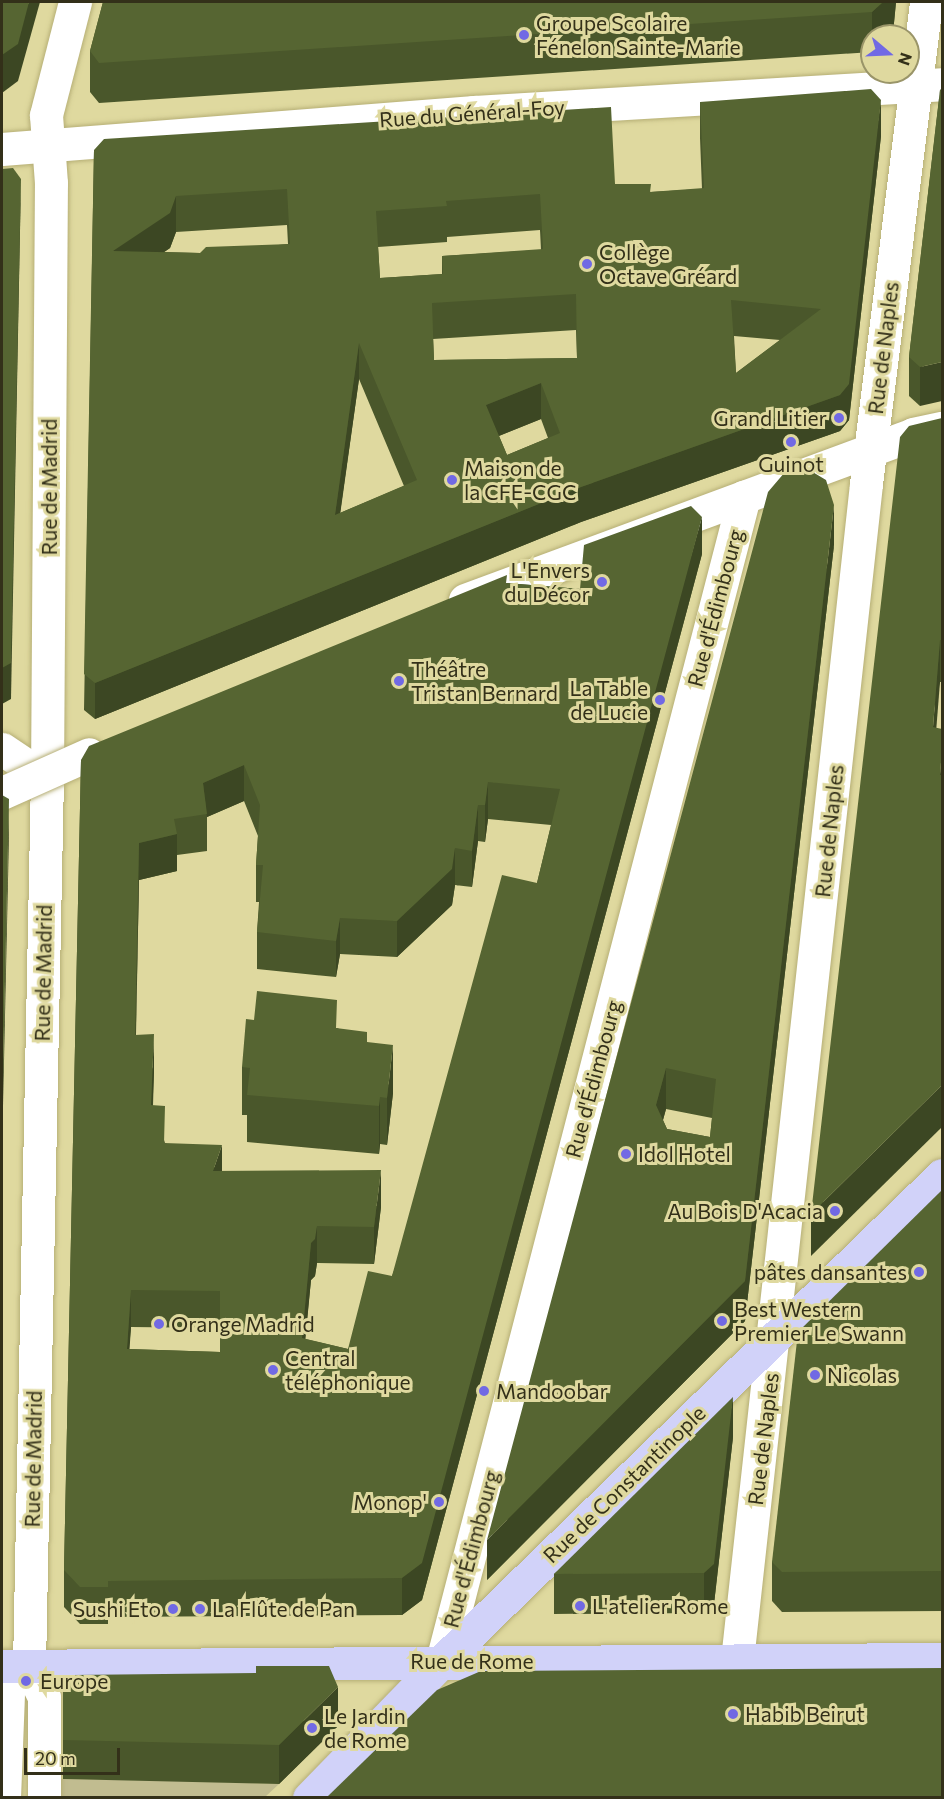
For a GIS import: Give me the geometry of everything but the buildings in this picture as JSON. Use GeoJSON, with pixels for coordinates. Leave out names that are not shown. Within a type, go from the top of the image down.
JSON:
{"type":"FeatureCollection","features":[{"type":"Feature","properties":{"kind":"main road","name":"Rue de Constantinople"},"geometry":{"type":"LineString","coordinates":[[309,1797],[442,1661],[774,1341],[942,1175]]}},
{"type":"Feature","properties":{"kind":"main road","name":"Rue de Rome"},"geometry":{"type":"LineString","coordinates":[[13,1666],[942,1659]]}},
{"type":"Feature","properties":{"kind":"street","name":"Rue de Madrid"},"geometry":{"type":"LineString","coordinates":[[4,1797],[13,1666],[47,779],[49,144],[47,105],[75,2]]}},
{"type":"Feature","properties":{"kind":"street","name":"Rue de Naples"},"geometry":{"type":"LineString","coordinates":[[737,1660],[774,1341],[870,451],[929,85],[926,2]]}},
{"type":"Feature","properties":{"kind":"street","name":"Rue du Général-Foy"},"geometry":{"type":"LineString","coordinates":[[2,149],[474,112],[929,85]]}},
{"type":"Feature","properties":{"kind":"street"},"geometry":{"type":"LineString","coordinates":[[438,611],[870,451],[942,428]]}},
{"type":"Feature","properties":{"kind":"street","name":"Rue d'Édimbourg"},"geometry":{"type":"LineString","coordinates":[[442,1661],[744,497]]}},
{"type":"Feature","properties":{"kind":"street"},"geometry":{"type":"LineString","coordinates":[[2,793],[122,741]]}},
{"type":"Feature","properties":{"kind":"street"},"geometry":{"type":"LineString","coordinates":[[2,750],[47,779]]}},
{"type":"Feature","properties":{"kind":"street","name":"Rue de Madrid"},"geometry":{"type":"LineString","coordinates":[[13,1666],[44,1697],[44,1797]]}},
{"type":"Feature","properties":{"kind":"shaded area"},"geometry":{"type":"Polygon","coordinates":[[[60,1779],[279,1784],[265,1797],[60,1798],[60,1779]]]}},
{"type":"Feature","properties":{"kind":"place","name":"Groupe Scolaire Fénelon Sainte-Marie"},"geometry":{"type":"Point","coordinates":[524,35]}},
{"type":"Feature","properties":{"kind":"place","name":"Collège Octave Gréard"},"geometry":{"type":"Point","coordinates":[587,264]}},
{"type":"Feature","properties":{"kind":"place","name":"Grand Litier"},"geometry":{"type":"Point","coordinates":[839,418]}},
{"type":"Feature","properties":{"kind":"place","name":"Guinot"},"geometry":{"type":"Point","coordinates":[791,442]}},
{"type":"Feature","properties":{"kind":"place","name":"Maison de la CFE-CGC"},"geometry":{"type":"Point","coordinates":[452,480]}},
{"type":"Feature","properties":{"kind":"place","name":"L'Envers du Décor"},"geometry":{"type":"Point","coordinates":[602,582]}},
{"type":"Feature","properties":{"kind":"place","name":"Théâtre Tristan Bernard"},"geometry":{"type":"Point","coordinates":[399,681]}},
{"type":"Feature","properties":{"kind":"place","name":"La Table de Lucie"},"geometry":{"type":"Point","coordinates":[660,700]}},
{"type":"Feature","properties":{"kind":"place","name":"Idol Hotel"},"geometry":{"type":"Point","coordinates":[626,1154]}},
{"type":"Feature","properties":{"kind":"place","name":"Au Bois D'Acacia"},"geometry":{"type":"Point","coordinates":[835,1211]}},
{"type":"Feature","properties":{"kind":"place","name":"pâtes dansantes"},"geometry":{"type":"Point","coordinates":[919,1272]}},
{"type":"Feature","properties":{"kind":"place","name":"Best Western Premier Le Swann"},"geometry":{"type":"Point","coordinates":[722,1321]}},
{"type":"Feature","properties":{"kind":"place","name":"Orange Madrid"},"geometry":{"type":"Point","coordinates":[159,1324]}},
{"type":"Feature","properties":{"kind":"place","name":"Central téléphonique"},"geometry":{"type":"Point","coordinates":[273,1370]}},
{"type":"Feature","properties":{"kind":"place","name":"Nicolas"},"geometry":{"type":"Point","coordinates":[815,1375]}},
{"type":"Feature","properties":{"kind":"place","name":"Mandoobar"},"geometry":{"type":"Point","coordinates":[484,1391]}},
{"type":"Feature","properties":{"kind":"place","name":"Monop'"},"geometry":{"type":"Point","coordinates":[439,1502]}},
{"type":"Feature","properties":{"kind":"place","name":"L'atelier Rome"},"geometry":{"type":"Point","coordinates":[580,1606]}},
{"type":"Feature","properties":{"kind":"place","name":"Sushi Eto"},"geometry":{"type":"Point","coordinates":[173,1609]}},
{"type":"Feature","properties":{"kind":"place","name":"La Flûte de Pan"},"geometry":{"type":"Point","coordinates":[200,1609]}},
{"type":"Feature","properties":{"kind":"place","name":"Europe"},"geometry":{"type":"Point","coordinates":[26,1681]}},
{"type":"Feature","properties":{"kind":"place","name":"Habib Beirut"},"geometry":{"type":"Point","coordinates":[733,1714]}},
{"type":"Feature","properties":{"kind":"place","name":"Le Jardin de Rome"},"geometry":{"type":"Point","coordinates":[312,1728]}}]}
